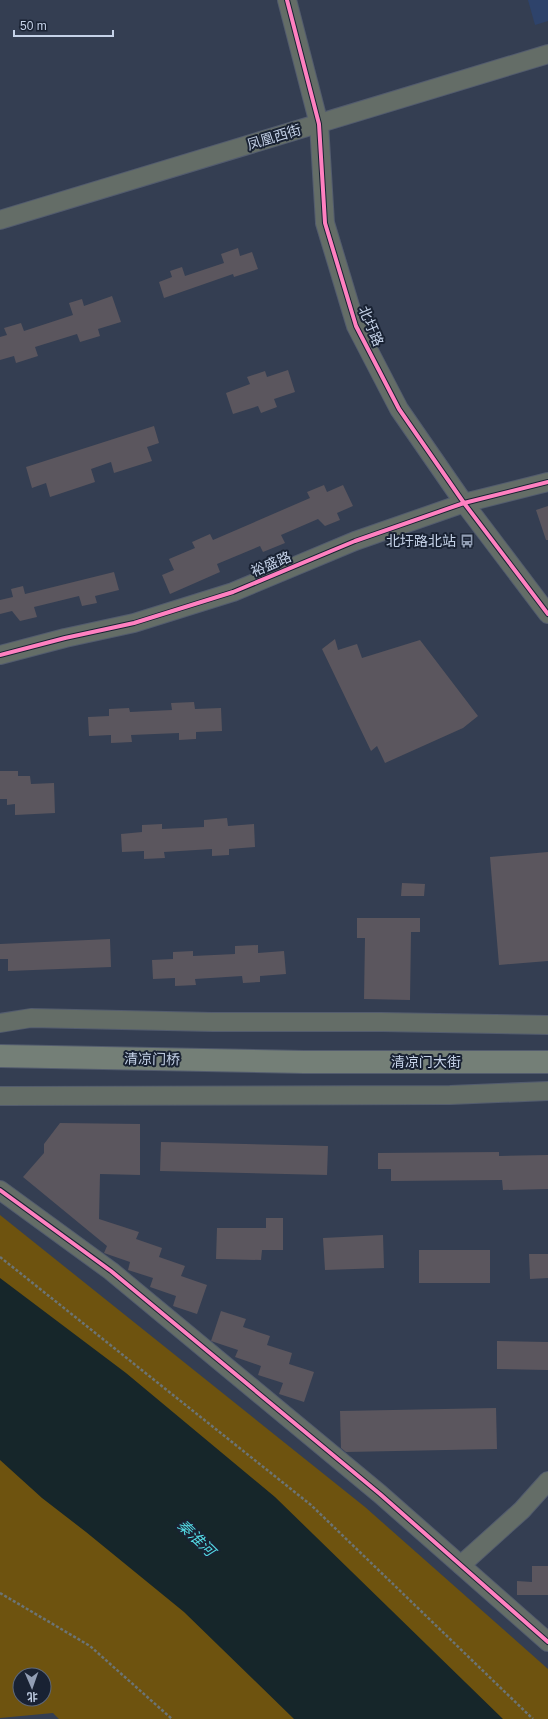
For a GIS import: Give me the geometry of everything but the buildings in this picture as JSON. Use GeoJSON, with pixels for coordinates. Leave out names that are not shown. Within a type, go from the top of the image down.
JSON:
{"type":"FeatureCollection","features":[{"type":"Feature","properties":{"kind":"main road","name":"清凉门桥"},"geometry":{"type":"LineString","coordinates":[[0,1056],[304,1062]]}},
{"type":"Feature","properties":{"kind":"main road","name":"清凉门大街"},"geometry":{"type":"LineString","coordinates":[[304,1062],[548,1062]]}},
{"type":"Feature","properties":{"kind":"street","name":"北圩路"},"geometry":{"type":"LineString","coordinates":[[287,0],[319,124],[325,223],[356,326],[399,409],[464,503],[548,614]]}},
{"type":"Feature","properties":{"kind":"street","name":"凤凰西街"},"geometry":{"type":"LineString","coordinates":[[0,220],[548,54]]}},
{"type":"Feature","properties":{"kind":"street","name":"裕盛路"},"geometry":{"type":"LineString","coordinates":[[0,655],[65,638],[134,623],[233,592],[355,540],[464,503],[548,482]]}},
{"type":"Feature","properties":{"kind":"street"},"geometry":{"type":"LineString","coordinates":[[0,1023],[31,1018],[212,1022],[382,1022],[548,1025]]}},
{"type":"Feature","properties":{"kind":"street"},"geometry":{"type":"LineString","coordinates":[[0,1096],[442,1095],[548,1092]]}},
{"type":"Feature","properties":{"kind":"street"},"geometry":{"type":"LineString","coordinates":[[0,1190],[110,1271],[380,1494],[548,1642]]}},
{"type":"Feature","properties":{"kind":"street"},"geometry":{"type":"LineString","coordinates":[[461,1565],[522,1510],[548,1481]]}},
{"type":"Feature","properties":{"kind":"path"},"geometry":{"type":"LineString","coordinates":[[0,1257],[311,1504],[533,1719]]}},
{"type":"Feature","properties":{"kind":"path"},"geometry":{"type":"LineString","coordinates":[[0,1594],[90,1646],[172,1719]]}},
{"type":"Feature","properties":{"kind":"shaded area"},"geometry":{"type":"Polygon","coordinates":[[[528,0],[548,0],[548,21],[535,25],[528,0]]]}},
{"type":"Feature","properties":{"kind":"shaded area"},"geometry":{"type":"Polygon","coordinates":[[[0,1215],[365,1507],[548,1669],[548,1719],[59,1719],[53,1713],[0,1718],[0,1215]]]}},
{"type":"Feature","properties":{"kind":"water","name":"秦淮河"},"geometry":{"type":"Polygon","coordinates":[[[0,1278],[126,1373],[275,1497],[503,1719],[294,1719],[184,1612],[42,1498],[0,1460],[0,1278]]]}},
{"type":"Feature","properties":{"kind":"cycle path"},"geometry":{"type":"LineString","coordinates":[[287,0],[319,124],[325,223],[356,326],[399,409],[464,503],[548,614]]}},
{"type":"Feature","properties":{"kind":"cycle path"},"geometry":{"type":"LineString","coordinates":[[0,655],[65,638],[134,623],[233,592],[355,541],[464,503],[548,482]]}},
{"type":"Feature","properties":{"kind":"cycle path"},"geometry":{"type":"LineString","coordinates":[[0,1190],[111,1271],[380,1494],[548,1642]]}},
{"type":"Feature","properties":{"kind":"place","name":"北圩路北站"},"geometry":{"type":"Point","coordinates":[467,541]}}]}
